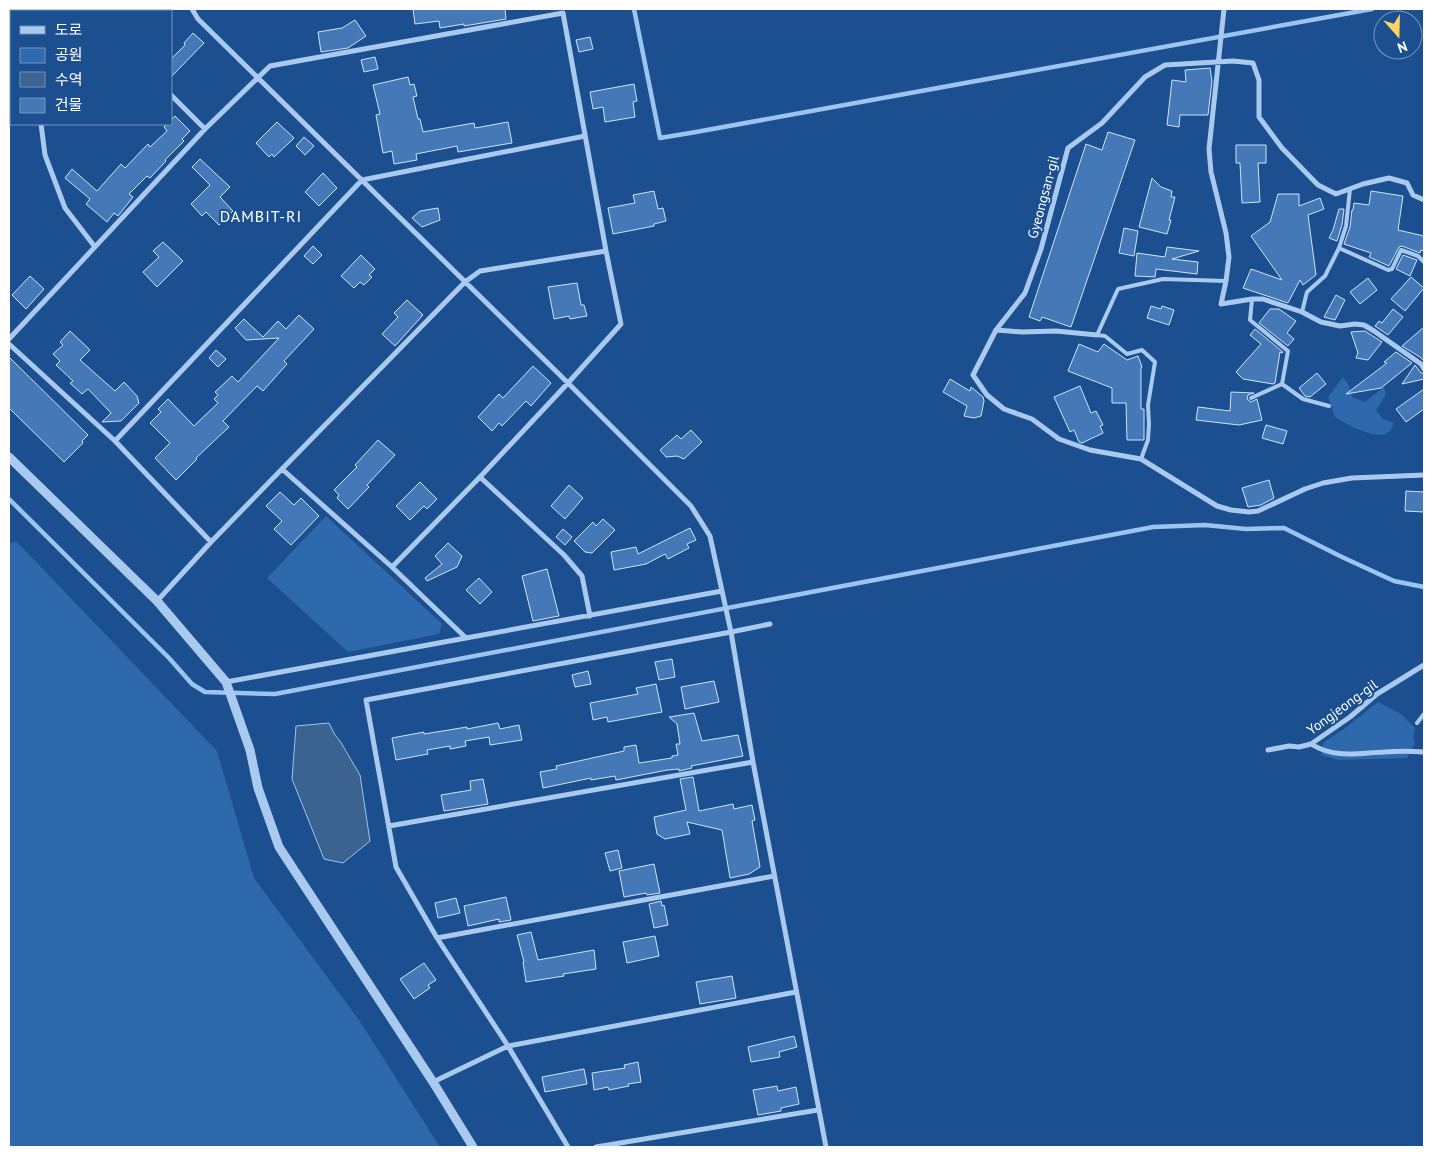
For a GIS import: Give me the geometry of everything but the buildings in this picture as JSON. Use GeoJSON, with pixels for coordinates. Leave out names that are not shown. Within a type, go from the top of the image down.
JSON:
{"type":"FeatureCollection","features":[{"type":"Feature","properties":{"kind":"street"},"geometry":{"type":"LineString","coordinates":[[192,9],[198,19],[691,506],[710,536],[731,632],[774,876],[826,1147]]}},
{"type":"Feature","properties":{"kind":"street"},"geometry":{"type":"LineString","coordinates":[[1224,9],[1209,149],[1211,172],[1226,233],[1229,257],[1221,304],[1263,299],[1302,312],[1321,322],[1340,326],[1364,325],[1421,364],[1424,369]]}},
{"type":"Feature","properties":{"kind":"street"},"geometry":{"type":"LineString","coordinates":[[9,339],[205,128],[270,66],[563,13],[621,324],[480,477],[392,568]]}},
{"type":"Feature","properties":{"kind":"street","name":"Gyeongsan-gil"},"geometry":{"type":"LineString","coordinates":[[1424,200],[1413,195],[1407,184],[1389,178],[1363,184],[1336,194],[1318,185],[1282,148],[1259,117],[1259,80],[1253,63],[1233,61],[1165,65],[1145,77],[1102,123],[1068,148],[1041,249],[1025,293],[996,330],[973,375],[987,395],[1004,409],[1032,419],[1059,439],[1090,450],[1141,459],[1217,506],[1232,510],[1249,512],[1264,508],[1305,489],[1324,483],[1352,478],[1424,475]]}},
{"type":"Feature","properties":{"kind":"street"},"geometry":{"type":"LineString","coordinates":[[172,96],[205,128]]}},
{"type":"Feature","properties":{"kind":"street"},"geometry":{"type":"LineString","coordinates":[[41,125],[45,155],[65,208],[95,247]]}},
{"type":"Feature","properties":{"kind":"street"},"geometry":{"type":"LineString","coordinates":[[115,441],[362,180],[585,136]]}},
{"type":"Feature","properties":{"kind":"street"},"geometry":{"type":"LineString","coordinates":[[157,601],[211,542],[465,282],[480,271],[606,251]]}},
{"type":"Feature","properties":{"kind":"street"},"geometry":{"type":"LineString","coordinates":[[996,330],[1022,332],[1056,331],[1097,335]]}},
{"type":"Feature","properties":{"kind":"street"},"geometry":{"type":"LineString","coordinates":[[9,344],[115,441],[211,542]]}},
{"type":"Feature","properties":{"kind":"street"},"geometry":{"type":"LineString","coordinates":[[9,456],[157,601],[226,682],[250,750],[258,788],[279,847],[432,1082],[472,1147]]}},
{"type":"Feature","properties":{"kind":"street"},"geometry":{"type":"LineString","coordinates":[[282,469],[466,638]]}},
{"type":"Feature","properties":{"kind":"street"},"geometry":{"type":"LineString","coordinates":[[480,477],[564,555],[582,576],[590,616]]}},
{"type":"Feature","properties":{"kind":"street"},"geometry":{"type":"LineString","coordinates":[[226,682],[722,591]]}},
{"type":"Feature","properties":{"kind":"street"},"geometry":{"type":"LineString","coordinates":[[568,1147],[508,1046],[437,938],[396,867],[366,700],[770,624]]}},
{"type":"Feature","properties":{"kind":"street","name":"Yongjeong-gil"},"geometry":{"type":"LineString","coordinates":[[1268,750],[1311,744],[1350,718],[1377,694],[1424,664]]}},
{"type":"Feature","properties":{"kind":"street"},"geometry":{"type":"LineString","coordinates":[[1311,744],[1321,750],[1352,755],[1384,752],[1424,752]]}},
{"type":"Feature","properties":{"kind":"street"},"geometry":{"type":"LineString","coordinates":[[389,826],[754,762]]}},
{"type":"Feature","properties":{"kind":"street"},"geometry":{"type":"LineString","coordinates":[[437,938],[774,876]]}},
{"type":"Feature","properties":{"kind":"street"},"geometry":{"type":"LineString","coordinates":[[432,1082],[508,1046],[796,992]]}},
{"type":"Feature","properties":{"kind":"street"},"geometry":{"type":"LineString","coordinates":[[596,1147],[818,1110]]}},
{"type":"Feature","properties":{"kind":"lane"},"geometry":{"type":"LineString","coordinates":[[1302,312],[1307,292],[1325,276],[1339,248],[1346,226],[1350,189]]}},
{"type":"Feature","properties":{"kind":"lane"},"geometry":{"type":"LineString","coordinates":[[1339,248],[1388,270],[1392,269],[1401,250],[1418,256],[1424,262]]}},
{"type":"Feature","properties":{"kind":"lane"},"geometry":{"type":"LineString","coordinates":[[1141,459],[1148,440],[1148,405],[1155,362],[1142,350],[1128,354],[1105,336],[1097,335],[1118,289],[1163,279],[1226,281]]}},
{"type":"Feature","properties":{"kind":"lane"},"geometry":{"type":"LineString","coordinates":[[1252,299],[1250,320],[1288,351],[1282,384]]}},
{"type":"Feature","properties":{"kind":"lane"},"geometry":{"type":"LineString","coordinates":[[1251,398],[1282,384]]}},
{"type":"Feature","properties":{"kind":"lane"},"geometry":{"type":"LineString","coordinates":[[1282,384],[1303,399],[1329,406]]}},
{"type":"Feature","properties":{"kind":"lane"},"geometry":{"type":"LineString","coordinates":[[1416,723],[1424,714]]}},
{"type":"Feature","properties":{"kind":"green space"},"geometry":{"type":"Polygon","coordinates":[[[1343,377],[1349,386],[1352,397],[1365,402],[1384,387],[1386,394],[1376,410],[1383,419],[1394,423],[1390,431],[1384,435],[1371,434],[1354,428],[1335,417],[1328,397],[1343,377]]]}},
{"type":"Feature","properties":{"kind":"green space"},"geometry":{"type":"Polygon","coordinates":[[[326,516],[442,624],[439,634],[348,652],[267,578],[326,516]]]}},
{"type":"Feature","properties":{"kind":"green space"},"geometry":{"type":"Polygon","coordinates":[[[17,542],[217,751],[254,878],[359,1020],[440,1147],[9,1147],[9,543],[17,542]]]}},
{"type":"Feature","properties":{"kind":"green space"},"geometry":{"type":"Polygon","coordinates":[[[1378,702],[1401,714],[1415,728],[1413,737],[1415,743],[1407,758],[1339,760],[1321,755],[1324,742],[1378,702]]]}},
{"type":"Feature","properties":{"kind":"water"},"geometry":{"type":"Polygon","coordinates":[[[329,723],[360,775],[370,841],[343,863],[324,859],[292,779],[296,726],[329,723]]]}},
{"type":"Feature","properties":{"kind":"waterway"},"geometry":{"type":"LineString","coordinates":[[136,10],[143,9]]}},
{"type":"Feature","properties":{"kind":"waterway"},"geometry":{"type":"LineString","coordinates":[[634,9],[660,138],[1372,9]]}},
{"type":"Feature","properties":{"kind":"waterway"},"geometry":{"type":"LineString","coordinates":[[9,499],[169,658],[192,684],[205,692],[275,694],[1153,527],[1205,525],[1246,529],[1284,528],[1394,581],[1424,587]]}},
{"type":"Feature","properties":{"kind":"district","name":"DAMBIT-RI"},"geometry":{"type":"Point","coordinates":[261,216]}}]}
